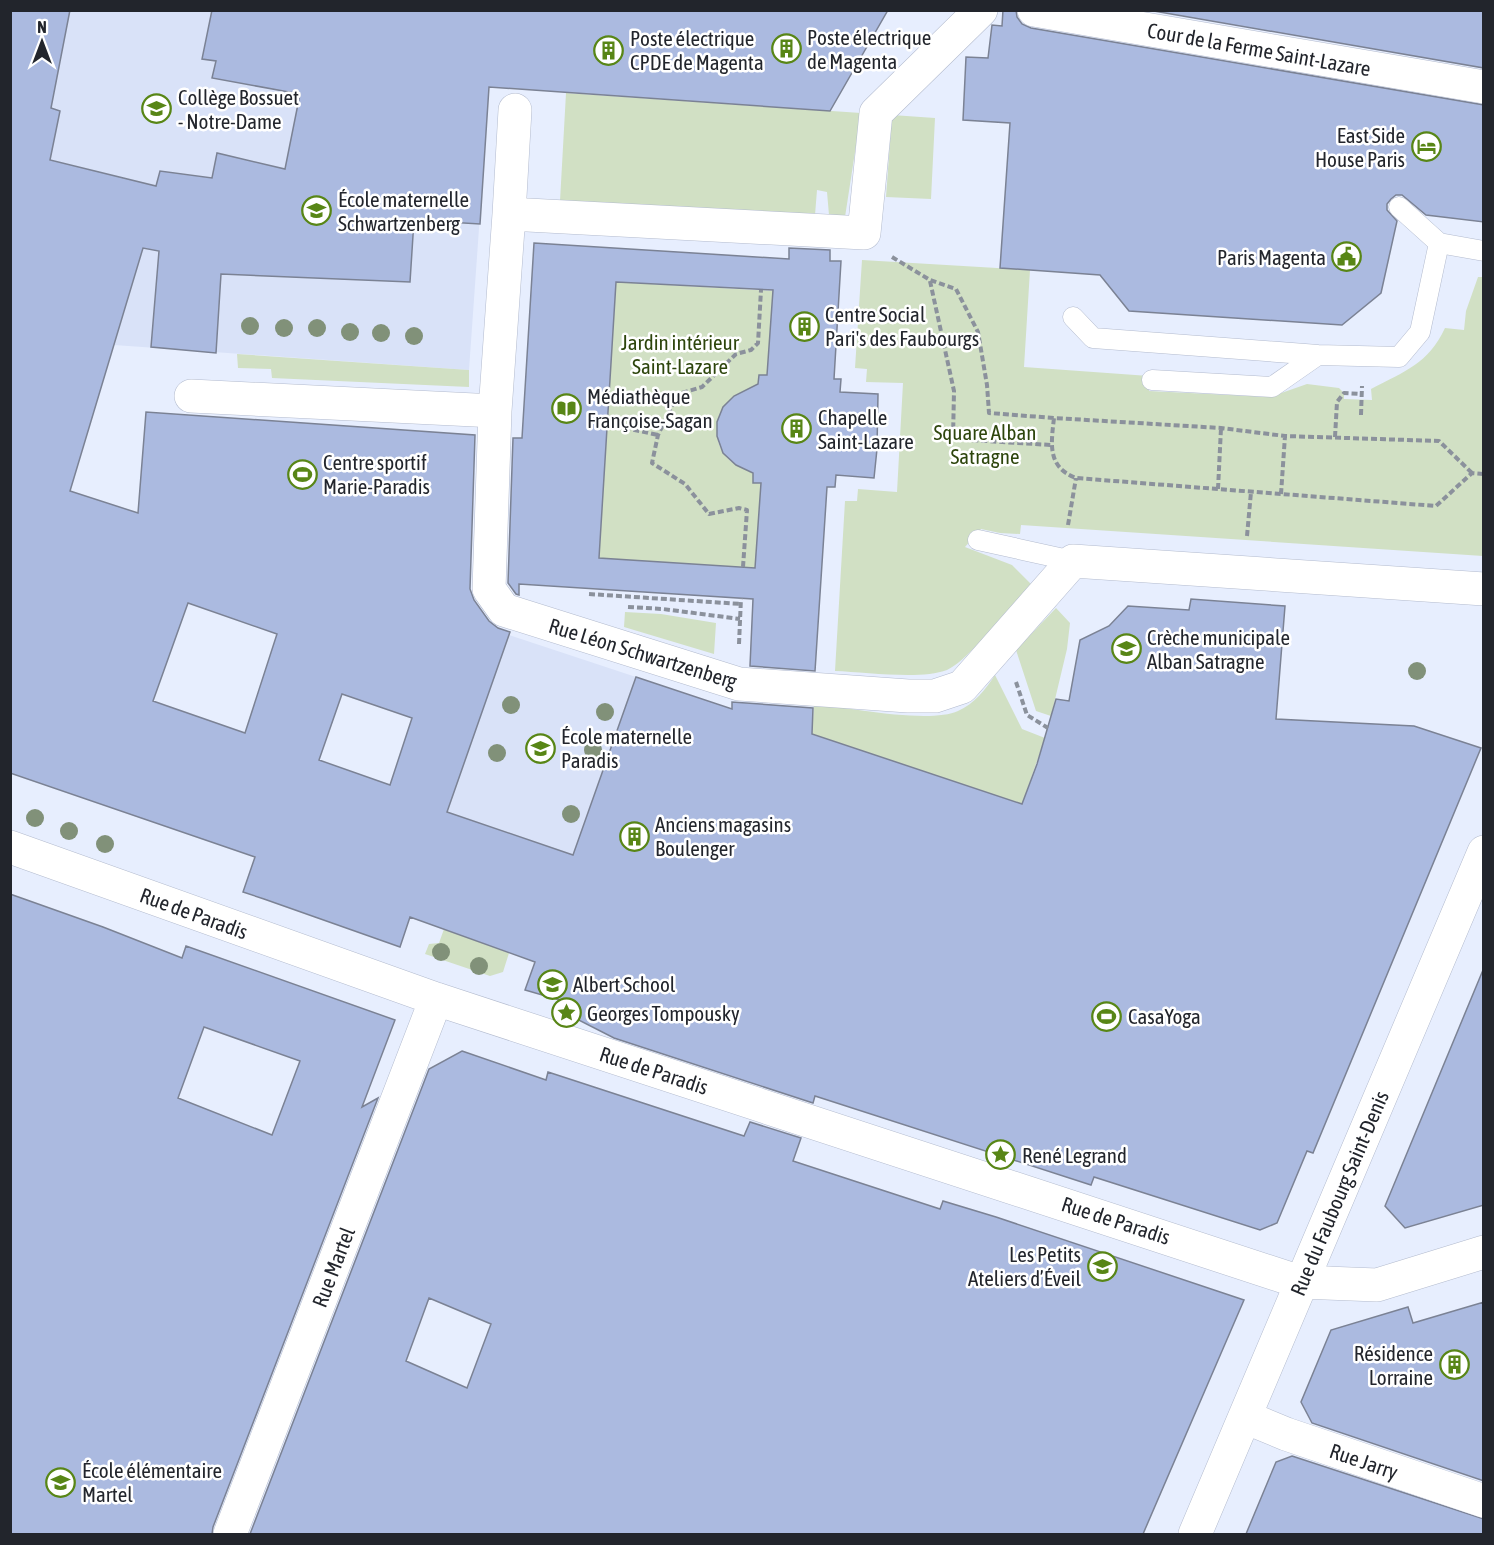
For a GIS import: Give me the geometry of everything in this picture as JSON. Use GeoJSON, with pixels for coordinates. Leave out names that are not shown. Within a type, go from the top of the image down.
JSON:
{"type":"FeatureCollection","features":[{"type":"Feature","properties":{"kind":"street"},"geometry":{"type":"LineString","coordinates":[[509,214],[864,233],[876,113],[981,10]]}},
{"type":"Feature","properties":{"kind":"street","name":"Cour de la Ferme Saint-Lazare"},"geometry":{"type":"LineString","coordinates":[[1034,10],[1484,87]]}},
{"type":"Feature","properties":{"kind":"street","name":"Rue Léon Schwartzenberg"},"geometry":{"type":"LineString","coordinates":[[515,110],[495,411],[489,589],[504,610],[739,684],[935,696],[962,687],[1073,561]]}},
{"type":"Feature","properties":{"kind":"street"},"geometry":{"type":"LineString","coordinates":[[191,396],[495,411]]}},
{"type":"Feature","properties":{"kind":"street"},"geometry":{"type":"LineString","coordinates":[[1073,561],[1484,589]]}},
{"type":"Feature","properties":{"kind":"street","name":"Rue de Paradis"},"geometry":{"type":"LineString","coordinates":[[10,847],[436,999],[1300,1282],[1377,1285],[1484,1252]]}},
{"type":"Feature","properties":{"kind":"street","name":"Rue du Faubourg Saint-Denis"},"geometry":{"type":"LineString","coordinates":[[1195,1534],[1484,852]]}},
{"type":"Feature","properties":{"kind":"street","name":"Rue Martel"},"geometry":{"type":"LineString","coordinates":[[230,1534],[436,999]]}},
{"type":"Feature","properties":{"kind":"street","name":"Rue Jarry"},"geometry":{"type":"LineString","coordinates":[[1245,1417],[1286,1434],[1484,1501]]}},
{"type":"Feature","properties":{"kind":"lane"},"geometry":{"type":"LineString","coordinates":[[1399,207],[1439,243],[1484,252]]}},
{"type":"Feature","properties":{"kind":"lane"},"geometry":{"type":"LineString","coordinates":[[1073,317],[1093,338],[1318,355],[1399,357],[1420,332],[1439,243]]}},
{"type":"Feature","properties":{"kind":"lane"},"geometry":{"type":"LineString","coordinates":[[1152,380],[1272,387],[1318,355]]}},
{"type":"Feature","properties":{"kind":"lane"},"geometry":{"type":"LineString","coordinates":[[978,540],[1073,561]]}},
{"type":"Feature","properties":{"kind":"path"},"geometry":{"type":"LineString","coordinates":[[864,233],[897,262],[930,280],[956,289],[978,332],[987,385],[988,412],[1221,428],[1285,436],[1439,441],[1472,473],[1484,474]]}},
{"type":"Feature","properties":{"kind":"path"},"geometry":{"type":"LineString","coordinates":[[930,280],[954,391],[953,439],[1051,445]]}},
{"type":"Feature","properties":{"kind":"path"},"geometry":{"type":"LineString","coordinates":[[743,567],[747,510],[739,508],[710,514],[685,484],[652,463],[658,435],[678,394],[702,387],[736,354],[751,350],[758,343],[761,290]]}},
{"type":"Feature","properties":{"kind":"path"},"geometry":{"type":"LineString","coordinates":[[1361,415],[1362,382]]}},
{"type":"Feature","properties":{"kind":"path"},"geometry":{"type":"LineString","coordinates":[[1335,437],[1337,402],[1344,393],[1361,394]]}},
{"type":"Feature","properties":{"kind":"path"},"geometry":{"type":"LineString","coordinates":[[1053,418],[1051,445],[1054,460],[1064,473],[1076,478],[1436,506],[1472,473]]}},
{"type":"Feature","properties":{"kind":"path"},"geometry":{"type":"LineString","coordinates":[[608,424],[658,435]]}},
{"type":"Feature","properties":{"kind":"path"},"geometry":{"type":"LineString","coordinates":[[1218,489],[1221,428]]}},
{"type":"Feature","properties":{"kind":"path"},"geometry":{"type":"LineString","coordinates":[[1281,494],[1285,436]]}},
{"type":"Feature","properties":{"kind":"path"},"geometry":{"type":"LineString","coordinates":[[1067,528],[1076,478]]}},
{"type":"Feature","properties":{"kind":"path"},"geometry":{"type":"LineString","coordinates":[[1247,541],[1251,492]]}},
{"type":"Feature","properties":{"kind":"path"},"geometry":{"type":"LineString","coordinates":[[583,594],[741,601],[739,634]]}},
{"type":"Feature","properties":{"kind":"path"},"geometry":{"type":"LineString","coordinates":[[622,607],[663,609],[740,619]]}},
{"type":"Feature","properties":{"kind":"path"},"geometry":{"type":"LineString","coordinates":[[1003,642],[1027,715],[1048,728]]}},
{"type":"Feature","properties":{"kind":"shaded area","name":"École maternelle Schwartzenberg"},"geometry":{"type":"Polygon","coordinates":[[[37,11],[314,11],[321,76],[489,87],[469,370],[114,345],[161,187],[11,150],[37,11]]]}},
{"type":"Feature","properties":{"kind":"shaded area","name":"École maternelle Paradis"},"geometry":{"type":"Polygon","coordinates":[[[509,635],[636,677],[535,962],[410,917],[509,635]]]}},
{"type":"Feature","properties":{"kind":"green space"},"geometry":{"type":"Polygon","coordinates":[[[566,93],[861,113],[845,217],[829,215],[827,192],[817,190],[815,215],[560,201],[566,93]]]}},
{"type":"Feature","properties":{"kind":"green space"},"geometry":{"type":"Polygon","coordinates":[[[892,115],[935,118],[931,199],[886,197],[892,115]]]}},
{"type":"Feature","properties":{"kind":"green space","name":"Square Alban Satragne"},"geometry":{"type":"Polygon","coordinates":[[[862,260],[1030,270],[1024,367],[1149,376],[1149,391],[1270,397],[1307,384],[1339,388],[1344,393],[1344,399],[1372,400],[1371,389],[1405,371],[1423,358],[1445,328],[1464,330],[1466,311],[1478,277],[1483,277],[1483,556],[1021,525],[1020,534],[981,529],[965,547],[1012,565],[1031,584],[966,656],[947,670],[923,675],[835,671],[845,501],[857,501],[858,489],[897,492],[903,383],[866,382],[867,369],[855,368],[862,260]]]}},
{"type":"Feature","properties":{"kind":"green space","name":"Jardin intérieur Saint-Lazare"},"geometry":{"type":"Polygon","coordinates":[[[616,282],[773,291],[768,361],[774,376],[759,375],[758,389],[740,393],[727,403],[718,420],[717,430],[721,450],[727,458],[753,471],[753,483],[767,484],[760,499],[755,568],[599,558],[616,282]]]}},
{"type":"Feature","properties":{"kind":"green space"},"geometry":{"type":"Polygon","coordinates":[[[237,354],[469,370],[469,387],[272,378],[271,369],[238,368],[237,354]]]}},
{"type":"Feature","properties":{"kind":"green space"},"geometry":{"type":"Polygon","coordinates":[[[1056,608],[1070,623],[1067,649],[1051,716],[1036,711],[1016,650],[1056,608]]]}},
{"type":"Feature","properties":{"kind":"green space"},"geometry":{"type":"Polygon","coordinates":[[[625,612],[661,614],[716,623],[714,654],[624,627],[625,612]]]}},
{"type":"Feature","properties":{"kind":"green space"},"geometry":{"type":"Polygon","coordinates":[[[995,675],[1022,729],[1045,738],[1022,804],[812,735],[814,703],[909,716],[945,715],[958,711],[974,700],[984,691],[995,675]]]}},
{"type":"Feature","properties":{"kind":"green space"},"geometry":{"type":"Polygon","coordinates":[[[444,929],[509,953],[503,972],[490,976],[425,954],[429,944],[439,943],[444,929]]]}},
{"type":"Feature","properties":{"kind":"building"},"geometry":{"type":"Polygon","coordinates":[[[10,10],[70,10],[51,108],[60,111],[50,160],[156,186],[160,171],[212,178],[217,153],[285,169],[300,94],[212,78],[216,61],[202,59],[212,10],[888,10],[830,111],[489,87],[480,224],[414,220],[410,282],[221,274],[216,353],[151,347],[159,251],[143,248],[70,491],[138,513],[146,412],[475,435],[470,589],[474,600],[489,621],[498,628],[510,632],[447,812],[573,855],[636,677],[732,709],[732,702],[813,708],[812,734],[1022,804],[1037,764],[1056,699],[1069,701],[1080,640],[1109,626],[1128,606],[1189,610],[1191,599],[1285,606],[1276,719],[1414,726],[1481,748],[1313,1153],[1307,1151],[1277,1223],[1260,1230],[1094,1177],[1091,1185],[815,1096],[813,1103],[614,1038],[565,1013],[570,1003],[525,990],[535,962],[410,917],[400,947],[243,892],[255,857],[10,773],[10,10]],[[188,603],[153,701],[245,733],[277,634],[188,603]],[[342,694],[319,760],[390,785],[412,718],[342,694]]]}},
{"type":"Feature","properties":{"kind":"building"},"geometry":{"type":"Polygon","coordinates":[[[1003,10],[1016,10],[1017,17],[1022,24],[1031,28],[1484,105],[1484,222],[1426,215],[1402,195],[1396,195],[1387,204],[1387,210],[1397,221],[1381,293],[1342,325],[1129,311],[1100,275],[1000,268],[1010,123],[963,120],[966,57],[988,58],[992,25],[1002,26],[1003,10]]]}},
{"type":"Feature","properties":{"kind":"building"},"geometry":{"type":"Polygon","coordinates":[[[1148,10],[1484,10],[1484,68],[1148,10]]]}},
{"type":"Feature","properties":{"kind":"building"},"geometry":{"type":"Polygon","coordinates":[[[534,243],[789,259],[789,248],[830,250],[830,261],[841,261],[834,379],[841,379],[840,392],[878,394],[877,449],[874,478],[836,475],[835,487],[827,487],[815,671],[750,666],[753,599],[519,584],[519,595],[516,594],[508,583],[513,438],[522,438],[534,243]],[[616,282],[599,558],[755,568],[761,483],[753,483],[753,473],[736,465],[723,453],[717,436],[717,422],[723,407],[734,396],[758,384],[759,375],[767,375],[773,290],[616,282]]]}},
{"type":"Feature","properties":{"kind":"building"},"geometry":{"type":"Polygon","coordinates":[[[10,894],[182,958],[186,946],[395,1020],[362,1107],[378,1098],[212,1534],[10,1534],[10,894]],[[204,1027],[178,1098],[272,1135],[300,1061],[204,1027]]]}},
{"type":"Feature","properties":{"kind":"building"},"geometry":{"type":"Polygon","coordinates":[[[1483,970],[1484,1205],[1405,1228],[1385,1206],[1483,970]]]}},
{"type":"Feature","properties":{"kind":"building"},"geometry":{"type":"Polygon","coordinates":[[[462,1051],[546,1080],[548,1072],[744,1136],[750,1122],[801,1138],[793,1161],[940,1209],[943,1201],[996,1217],[1244,1300],[1143,1534],[250,1534],[429,1069],[462,1051]],[[429,1298],[406,1361],[467,1388],[491,1324],[429,1298]]]}},
{"type":"Feature","properties":{"kind":"building"},"geometry":{"type":"Polygon","coordinates":[[[1484,1302],[1484,1481],[1312,1423],[1301,1402],[1331,1330],[1408,1307],[1413,1323],[1484,1302]]]}},
{"type":"Feature","properties":{"kind":"building"},"geometry":{"type":"Polygon","coordinates":[[[1292,1456],[1484,1519],[1484,1534],[1246,1534],[1276,1462],[1292,1456]]]}},
{"type":"Feature","properties":{"kind":"place","name":"Poste électrique de Magenta"},"geometry":{"type":"Point","coordinates":[786,49]}},
{"type":"Feature","properties":{"kind":"place","name":"Poste électrique CPDE de Magenta"},"geometry":{"type":"Point","coordinates":[609,50]}},
{"type":"Feature","properties":{"kind":"place","name":"Collège Bossuet - Notre-Dame"},"geometry":{"type":"Point","coordinates":[157,109]}},
{"type":"Feature","properties":{"kind":"place","name":"East Side House Paris"},"geometry":{"type":"Point","coordinates":[1426,147]}},
{"type":"Feature","properties":{"kind":"place","name":"École maternelle Schwartzenberg"},"geometry":{"type":"Point","coordinates":[317,211]}},
{"type":"Feature","properties":{"kind":"place","name":"Paris Magenta"},"geometry":{"type":"Point","coordinates":[1347,257]}},
{"type":"Feature","properties":{"kind":"place","name":"Centre Social Pari's des Faubourgs"},"geometry":{"type":"Point","coordinates":[804,326]}},
{"type":"Feature","properties":{"kind":"place","name":"Médiathèque Françoise-Sagan"},"geometry":{"type":"Point","coordinates":[566,408]}},
{"type":"Feature","properties":{"kind":"place","name":"Chapelle Saint-Lazare"},"geometry":{"type":"Point","coordinates":[797,429]}},
{"type":"Feature","properties":{"kind":"place","name":"Centre sportif Marie-Paradis"},"geometry":{"type":"Point","coordinates":[302,474]}},
{"type":"Feature","properties":{"kind":"place","name":"Crèche municipale Alban Satragne"},"geometry":{"type":"Point","coordinates":[1126,649]}},
{"type":"Feature","properties":{"kind":"place","name":"École maternelle Paradis"},"geometry":{"type":"Point","coordinates":[540,748]}},
{"type":"Feature","properties":{"kind":"place","name":"Anciens magasins Boulenger"},"geometry":{"type":"Point","coordinates":[634,836]}},
{"type":"Feature","properties":{"kind":"place","name":"Albert School"},"geometry":{"type":"Point","coordinates":[552,984]}},
{"type":"Feature","properties":{"kind":"place","name":"Georges Tompousky"},"geometry":{"type":"Point","coordinates":[566,1013]}},
{"type":"Feature","properties":{"kind":"place","name":"CasaYoga"},"geometry":{"type":"Point","coordinates":[1107,1016]}},
{"type":"Feature","properties":{"kind":"place","name":"René Legrand"},"geometry":{"type":"Point","coordinates":[1001,1155]}},
{"type":"Feature","properties":{"kind":"place","name":"Les Petits Ateliers d’Éveil"},"geometry":{"type":"Point","coordinates":[1102,1266]}},
{"type":"Feature","properties":{"kind":"place","name":"Résidence Lorraine"},"geometry":{"type":"Point","coordinates":[1454,1365]}},
{"type":"Feature","properties":{"kind":"place","name":"École élémentaire Martel"},"geometry":{"type":"Point","coordinates":[61,1482]}}]}
